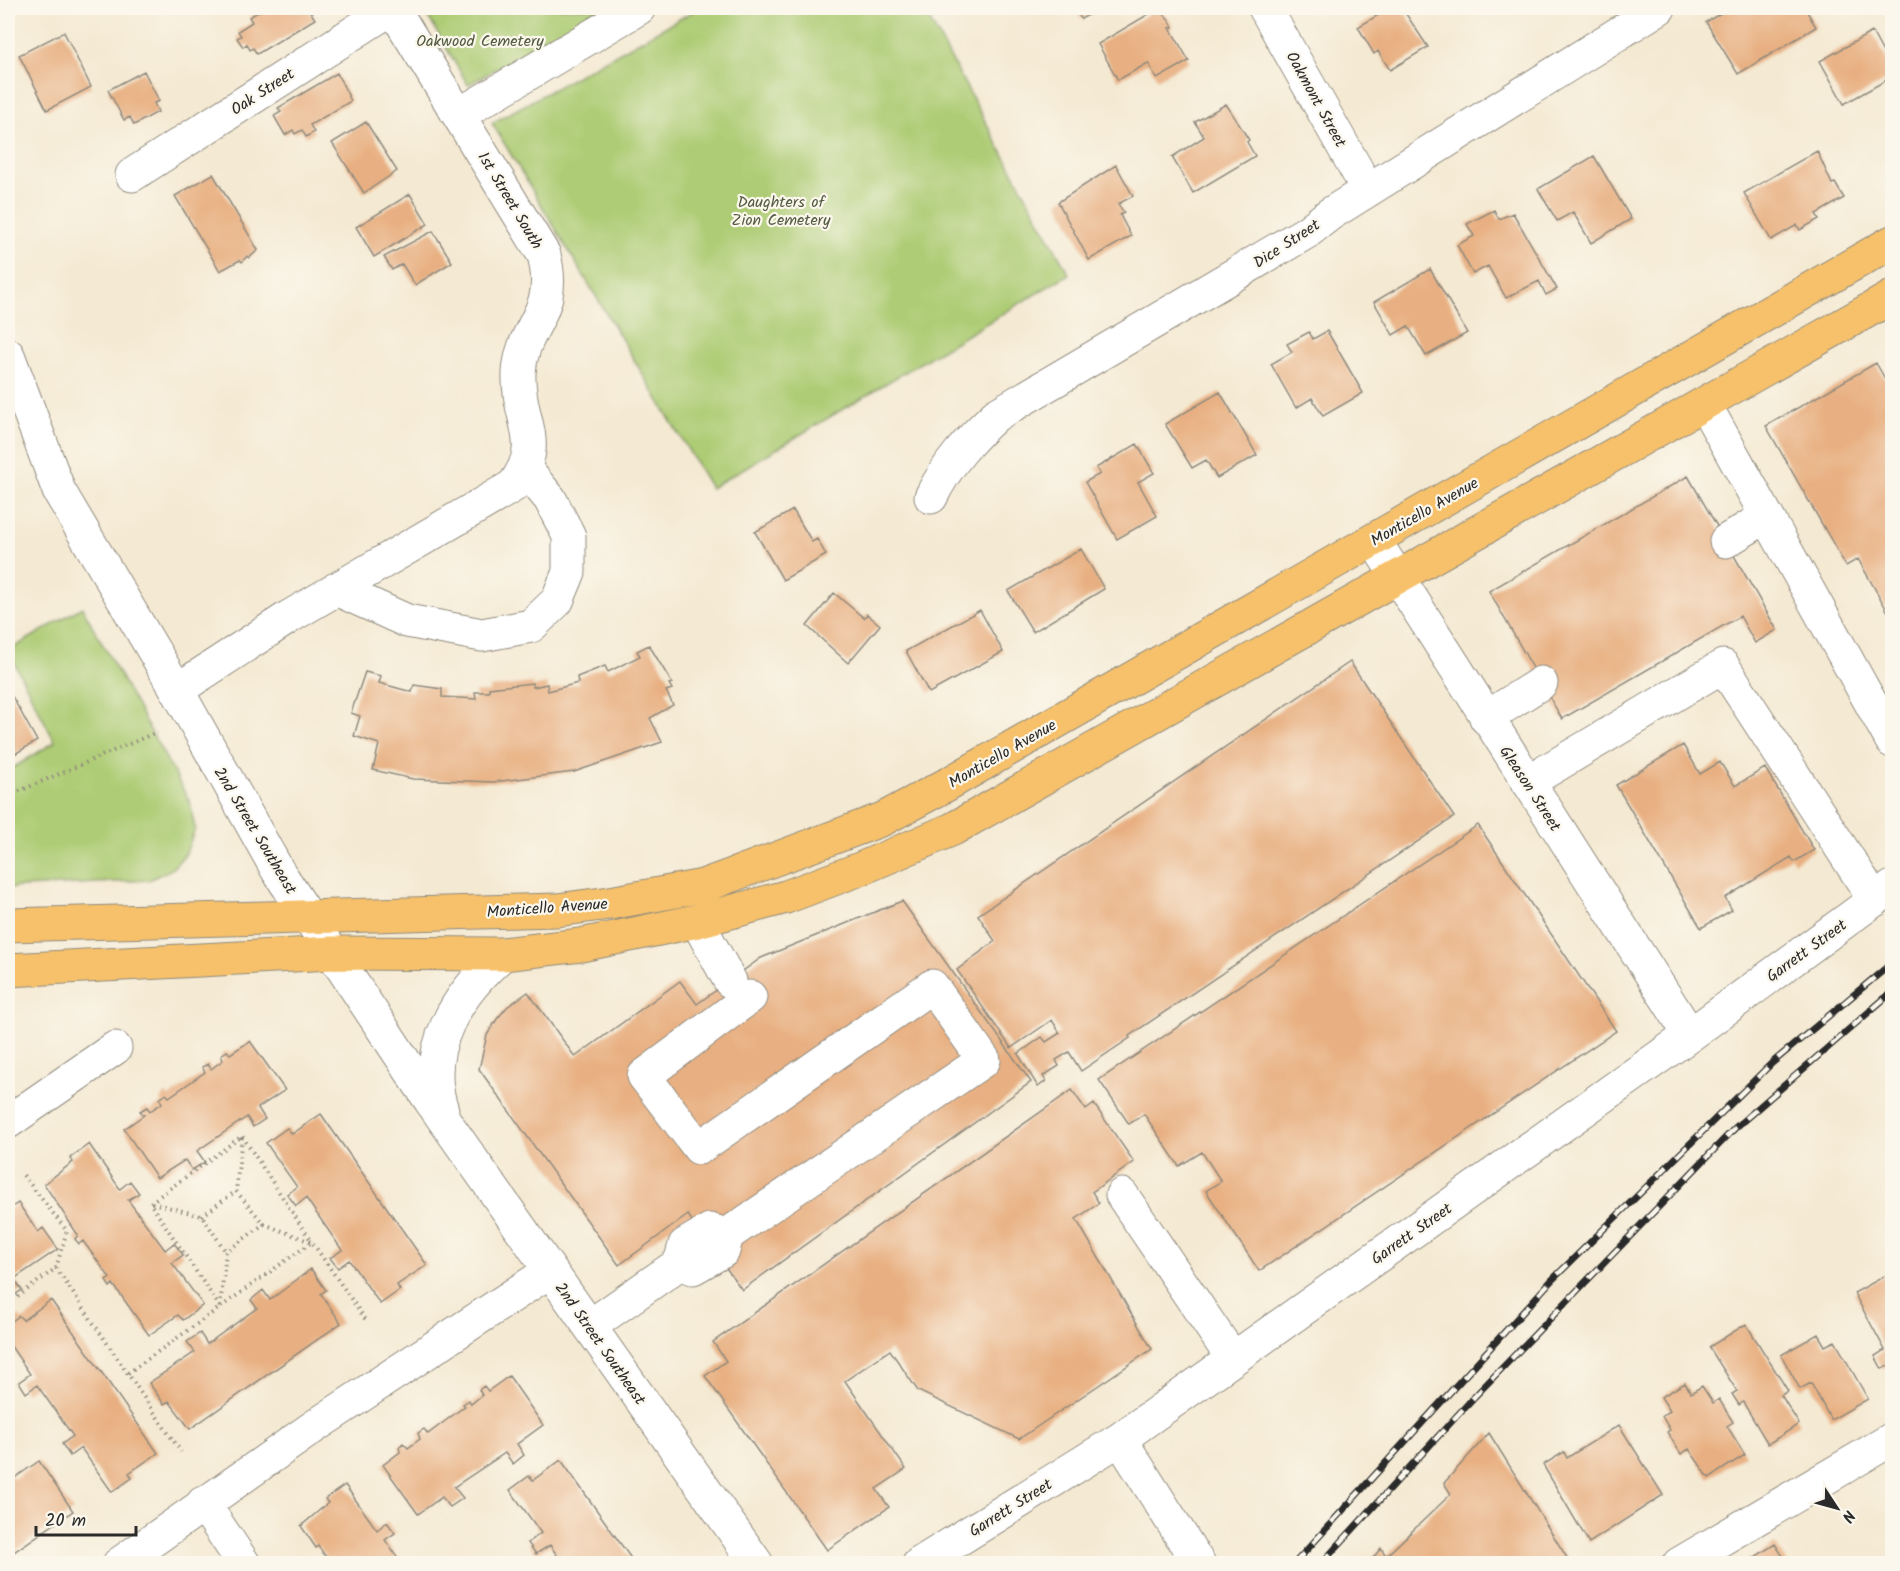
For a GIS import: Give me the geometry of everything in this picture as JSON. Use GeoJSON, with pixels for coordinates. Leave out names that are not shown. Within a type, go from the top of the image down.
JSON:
{"type":"FeatureCollection","features":[{"type":"Feature","properties":{"kind":"main road","name":"Monticello Avenue"},"geometry":{"type":"LineString","coordinates":[[8,926],[308,915],[354,917],[557,910],[704,886],[883,819],[1893,242]]}},
{"type":"Feature","properties":{"kind":"main road"},"geometry":{"type":"LineString","coordinates":[[8,970],[333,953],[503,954],[581,945],[697,921],[786,897],[953,829],[1893,297]]}},
{"type":"Feature","properties":{"kind":"street","name":"1st Street South"},"geometry":{"type":"LineString","coordinates":[[392,8],[460,114],[544,255],[549,274],[547,299],[538,322],[527,339],[519,371],[520,402],[531,447],[525,470]]}},
{"type":"Feature","properties":{"kind":"street","name":"Oak Street"},"geometry":{"type":"LineString","coordinates":[[132,175],[392,8]]}},
{"type":"Feature","properties":{"kind":"street"},"geometry":{"type":"LineString","coordinates":[[460,114],[639,8]]}},
{"type":"Feature","properties":{"kind":"street","name":"Oakmont Street"},"geometry":{"type":"LineString","coordinates":[[1265,8],[1368,190]]}},
{"type":"Feature","properties":{"kind":"street","name":"Dice Street"},"geometry":{"type":"LineString","coordinates":[[931,497],[942,475],[966,442],[996,415],[1197,299],[1659,8]]}},
{"type":"Feature","properties":{"kind":"street","name":"2nd Street Southeast"},"geometry":{"type":"LineString","coordinates":[[8,356],[59,491],[177,690],[257,838],[446,1123],[757,1563]]}},
{"type":"Feature","properties":{"kind":"street"},"geometry":{"type":"LineString","coordinates":[[1705,405],[1893,741]]}},
{"type":"Feature","properties":{"kind":"street"},"geometry":{"type":"LineString","coordinates":[[177,690],[336,589],[513,486],[525,470],[550,499],[568,536],[569,572],[557,601],[531,626],[482,635],[407,621],[336,589]]}},
{"type":"Feature","properties":{"kind":"street"},"geometry":{"type":"LineString","coordinates":[[1726,541],[1767,516]]}},
{"type":"Feature","properties":{"kind":"street","name":"Gleason Street"},"geometry":{"type":"LineString","coordinates":[[1374,540],[1690,1035]]}},
{"type":"Feature","properties":{"kind":"street"},"geometry":{"type":"LineString","coordinates":[[1528,782],[1723,666],[1884,894]]}},
{"type":"Feature","properties":{"kind":"street"},"geometry":{"type":"LineString","coordinates":[[1486,718],[1541,683]]}},
{"type":"Feature","properties":{"kind":"street","name":"Garrett Street"},"geometry":{"type":"LineString","coordinates":[[919,1563],[1120,1439],[1690,1035],[1884,894]]}},
{"type":"Feature","properties":{"kind":"street"},"geometry":{"type":"LineString","coordinates":[[590,1326],[680,1263],[693,1269],[723,1251],[727,1234],[984,1060],[933,987],[699,1148],[644,1076],[740,989],[697,921]]}},
{"type":"Feature","properties":{"kind":"street","name":"2nd Street Southeast"},"geometry":{"type":"LineString","coordinates":[[446,1123],[434,1079],[443,1036],[452,1013],[465,992],[503,954]]}},
{"type":"Feature","properties":{"kind":"street"},"geometry":{"type":"LineString","coordinates":[[8,1122],[115,1048]]}},
{"type":"Feature","properties":{"kind":"street"},"geometry":{"type":"LineString","coordinates":[[1122,1195],[1233,1359]]}},
{"type":"Feature","properties":{"kind":"street"},"geometry":{"type":"LineString","coordinates":[[119,1563],[203,1503],[550,1270]]}},
{"type":"Feature","properties":{"kind":"street"},"geometry":{"type":"LineString","coordinates":[[1120,1439],[1199,1563]]}},
{"type":"Feature","properties":{"kind":"street"},"geometry":{"type":"LineString","coordinates":[[1679,1563],[1893,1439]]}},
{"type":"Feature","properties":{"kind":"street"},"geometry":{"type":"LineString","coordinates":[[203,1503],[244,1563]]}},
{"type":"Feature","properties":{"kind":"path"},"geometry":{"type":"LineString","coordinates":[[8,796],[157,732]]}},
{"type":"Feature","properties":{"kind":"path"},"geometry":{"type":"LineString","coordinates":[[242,1136],[236,1191],[264,1224],[312,1242]]}},
{"type":"Feature","properties":{"kind":"path"},"geometry":{"type":"LineString","coordinates":[[150,1203],[242,1136]]}},
{"type":"Feature","properties":{"kind":"path"},"geometry":{"type":"LineString","coordinates":[[242,1136],[367,1322]]}},
{"type":"Feature","properties":{"kind":"path"},"geometry":{"type":"LineString","coordinates":[[8,1305],[56,1268],[67,1231],[23,1174]]}},
{"type":"Feature","properties":{"kind":"path"},"geometry":{"type":"LineString","coordinates":[[202,1216],[236,1191]]}},
{"type":"Feature","properties":{"kind":"path"},"geometry":{"type":"LineString","coordinates":[[150,1203],[202,1216],[226,1252],[220,1307]]}},
{"type":"Feature","properties":{"kind":"path"},"geometry":{"type":"LineString","coordinates":[[150,1203],[220,1307]]}},
{"type":"Feature","properties":{"kind":"path"},"geometry":{"type":"LineString","coordinates":[[226,1252],[264,1224]]}},
{"type":"Feature","properties":{"kind":"path"},"geometry":{"type":"LineString","coordinates":[[128,1373],[312,1242]]}},
{"type":"Feature","properties":{"kind":"path"},"geometry":{"type":"LineString","coordinates":[[56,1268],[182,1452]]}},
{"type":"Feature","properties":{"kind":"green space","name":"Oakwood Cemetery"},"geometry":{"type":"Polygon","coordinates":[[[423,8],[601,8],[468,85],[423,8]]]}},
{"type":"Feature","properties":{"kind":"green space","name":"Daughters of Zion Cemetery"},"geometry":{"type":"Polygon","coordinates":[[[699,8],[923,8],[1069,274],[711,488],[492,123],[699,8]]]}},
{"type":"Feature","properties":{"kind":"green space"},"geometry":{"type":"Polygon","coordinates":[[[82,607],[190,802],[195,829],[186,853],[172,869],[149,880],[8,888],[8,771],[55,742],[8,651],[82,607]]]}},
{"type":"Feature","properties":{"kind":"building"},"geometry":{"type":"Polygon","coordinates":[[[265,8],[308,8],[315,19],[257,54],[253,48],[250,50],[247,44],[243,47],[237,38],[241,36],[238,31],[252,22],[249,17],[265,8]]]}},
{"type":"Feature","properties":{"kind":"building"},"geometry":{"type":"Polygon","coordinates":[[[1075,8],[1101,8],[1081,19],[1075,8]]]}},
{"type":"Feature","properties":{"kind":"building"},"geometry":{"type":"Polygon","coordinates":[[[1159,8],[1170,21],[1173,27],[1170,28],[1189,61],[1157,79],[1148,63],[1118,80],[1098,44],[1159,8]]]}},
{"type":"Feature","properties":{"kind":"building"},"geometry":{"type":"Polygon","coordinates":[[[1390,8],[1402,8],[1428,47],[1390,70],[1378,51],[1374,54],[1358,27],[1390,8]]]}},
{"type":"Feature","properties":{"kind":"building"},"geometry":{"type":"Polygon","coordinates":[[[1729,8],[1805,8],[1816,27],[1738,74],[1706,22],[1729,8]]]}},
{"type":"Feature","properties":{"kind":"building"},"geometry":{"type":"Polygon","coordinates":[[[64,32],[91,87],[47,110],[19,55],[64,32]]]}},
{"type":"Feature","properties":{"kind":"building"},"geometry":{"type":"Polygon","coordinates":[[[1872,32],[1892,69],[1892,77],[1844,104],[1820,61],[1872,32]]]}},
{"type":"Feature","properties":{"kind":"building"},"geometry":{"type":"Polygon","coordinates":[[[144,71],[159,101],[154,103],[158,112],[134,125],[130,117],[124,120],[108,90],[144,71]]]}},
{"type":"Feature","properties":{"kind":"building"},"geometry":{"type":"Polygon","coordinates":[[[337,73],[351,101],[310,125],[314,132],[306,137],[302,130],[295,134],[293,130],[285,135],[274,116],[281,112],[278,108],[337,73]]]}},
{"type":"Feature","properties":{"kind":"building"},"geometry":{"type":"Polygon","coordinates":[[[1226,104],[1249,140],[1247,142],[1255,156],[1193,193],[1172,157],[1204,137],[1195,122],[1226,104]]]}},
{"type":"Feature","properties":{"kind":"building"},"geometry":{"type":"Polygon","coordinates":[[[366,122],[397,171],[364,193],[332,143],[366,122]]]}},
{"type":"Feature","properties":{"kind":"building"},"geometry":{"type":"Polygon","coordinates":[[[1817,151],[1832,184],[1835,183],[1844,198],[1816,214],[1819,219],[1800,230],[1797,225],[1771,240],[1744,193],[1817,151]]]}},
{"type":"Feature","properties":{"kind":"building"},"geometry":{"type":"Polygon","coordinates":[[[1594,156],[1631,219],[1591,243],[1573,212],[1557,221],[1538,189],[1594,156]]]}},
{"type":"Feature","properties":{"kind":"building"},"geometry":{"type":"Polygon","coordinates":[[[1116,165],[1133,196],[1118,204],[1124,213],[1120,215],[1131,236],[1089,260],[1058,202],[1116,165]]]}},
{"type":"Feature","properties":{"kind":"building"},"geometry":{"type":"Polygon","coordinates":[[[213,174],[258,250],[242,262],[240,260],[220,271],[175,196],[213,174]]]}},
{"type":"Feature","properties":{"kind":"building"},"geometry":{"type":"Polygon","coordinates":[[[410,194],[428,224],[374,257],[356,227],[410,194]]]}},
{"type":"Feature","properties":{"kind":"building"},"geometry":{"type":"Polygon","coordinates":[[[1494,210],[1499,219],[1513,213],[1557,289],[1546,295],[1539,281],[1506,298],[1488,266],[1473,274],[1457,245],[1474,236],[1467,224],[1494,210]]]}},
{"type":"Feature","properties":{"kind":"building"},"geometry":{"type":"Polygon","coordinates":[[[433,231],[452,262],[415,285],[402,264],[392,270],[384,257],[433,231]]]}},
{"type":"Feature","properties":{"kind":"building"},"geometry":{"type":"Polygon","coordinates":[[[1430,269],[1467,333],[1426,356],[1408,326],[1393,335],[1374,302],[1430,269]]]}},
{"type":"Feature","properties":{"kind":"building"},"geometry":{"type":"Polygon","coordinates":[[[1327,331],[1363,393],[1323,416],[1312,398],[1296,408],[1271,364],[1292,352],[1287,344],[1309,332],[1313,339],[1327,331]]]}},
{"type":"Feature","properties":{"kind":"building"},"geometry":{"type":"Polygon","coordinates":[[[1876,363],[1892,391],[1892,619],[1858,559],[1846,566],[1766,426],[1876,363]]]}},
{"type":"Feature","properties":{"kind":"building"},"geometry":{"type":"Polygon","coordinates":[[[1220,392],[1257,455],[1217,478],[1206,460],[1192,468],[1165,424],[1220,392]]]}},
{"type":"Feature","properties":{"kind":"building"},"geometry":{"type":"Polygon","coordinates":[[[1137,444],[1154,473],[1138,482],[1157,516],[1117,539],[1085,482],[1100,474],[1096,468],[1137,444]]]}},
{"type":"Feature","properties":{"kind":"building"},"geometry":{"type":"Polygon","coordinates":[[[1688,476],[1777,630],[1755,643],[1740,616],[1562,719],[1489,591],[1688,476]]]}},
{"type":"Feature","properties":{"kind":"building"},"geometry":{"type":"Polygon","coordinates":[[[793,510],[812,542],[817,539],[826,555],[783,580],[755,532],[793,510]]]}},
{"type":"Feature","properties":{"kind":"building"},"geometry":{"type":"Polygon","coordinates":[[[1081,549],[1104,589],[1033,632],[1008,591],[1081,549]]]}},
{"type":"Feature","properties":{"kind":"building"},"geometry":{"type":"Polygon","coordinates":[[[834,593],[864,618],[867,614],[880,625],[848,663],[807,626],[834,593]]]}},
{"type":"Feature","properties":{"kind":"building"},"geometry":{"type":"Polygon","coordinates":[[[980,610],[1003,652],[929,693],[906,651],[980,610]]]}},
{"type":"Feature","properties":{"kind":"building"},"geometry":{"type":"Polygon","coordinates":[[[649,645],[672,683],[669,684],[672,689],[666,691],[673,705],[650,718],[662,742],[574,772],[493,782],[413,779],[373,770],[379,744],[354,736],[360,716],[351,713],[365,672],[381,676],[379,683],[412,692],[414,685],[442,689],[442,697],[476,699],[475,692],[489,692],[489,688],[532,683],[533,687],[547,684],[548,691],[578,683],[577,677],[605,666],[608,672],[640,656],[637,651],[649,645]]]}},
{"type":"Feature","properties":{"kind":"building"},"geometry":{"type":"Polygon","coordinates":[[[1350,662],[1454,817],[1129,1036],[1130,1038],[1081,1071],[1069,1052],[1056,1060],[1059,1066],[1043,1076],[1046,1081],[1038,1087],[1018,1054],[1042,1037],[1046,1042],[1060,1033],[1052,1020],[1011,1048],[957,970],[995,941],[978,915],[1350,662]]]}},
{"type":"Feature","properties":{"kind":"building"},"geometry":{"type":"Polygon","coordinates":[[[8,689],[37,741],[8,758],[8,689]]]}},
{"type":"Feature","properties":{"kind":"building"},"geometry":{"type":"Polygon","coordinates":[[[1683,745],[1700,774],[1720,762],[1735,786],[1765,768],[1814,850],[1794,862],[1791,857],[1725,898],[1732,910],[1701,928],[1616,785],[1683,745]]]}},
{"type":"Feature","properties":{"kind":"building"},"geometry":{"type":"Polygon","coordinates":[[[1478,825],[1616,1031],[1259,1271],[1206,1191],[1221,1181],[1202,1152],[1179,1166],[1144,1114],[1129,1124],[1099,1080],[1478,825]]]}},
{"type":"Feature","properties":{"kind":"building"},"geometry":{"type":"Polygon","coordinates":[[[902,901],[1031,1082],[742,1290],[688,1215],[619,1265],[479,1069],[487,1035],[497,1019],[507,1007],[528,992],[575,1057],[680,981],[697,1004],[761,958],[902,901]]]}},
{"type":"Feature","properties":{"kind":"building"},"geometry":{"type":"Polygon","coordinates":[[[250,1041],[285,1090],[258,1108],[265,1119],[253,1127],[247,1117],[197,1151],[205,1162],[192,1170],[185,1160],[157,1178],[124,1129],[144,1115],[140,1111],[147,1107],[150,1111],[162,1103],[160,1099],[166,1094],[169,1097],[205,1072],[202,1067],[208,1064],[211,1069],[223,1060],[221,1055],[227,1051],[230,1054],[250,1041]]]}},
{"type":"Feature","properties":{"kind":"building"},"geometry":{"type":"Polygon","coordinates":[[[1072,1090],[1086,1110],[1094,1104],[1134,1162],[1092,1192],[1099,1203],[1076,1219],[1152,1349],[1019,1439],[918,1391],[890,1350],[845,1381],[906,1469],[876,1489],[889,1507],[827,1550],[705,1376],[726,1361],[713,1342],[1072,1090]]]}},
{"type":"Feature","properties":{"kind":"building"},"geometry":{"type":"Polygon","coordinates":[[[321,1114],[427,1265],[397,1285],[400,1290],[380,1304],[349,1260],[338,1268],[330,1258],[342,1250],[306,1198],[296,1206],[287,1194],[297,1187],[266,1143],[287,1128],[292,1134],[321,1114]]]}},
{"type":"Feature","properties":{"kind":"building"},"geometry":{"type":"Polygon","coordinates":[[[89,1144],[120,1189],[130,1181],[139,1193],[128,1200],[165,1250],[174,1243],[183,1255],[172,1263],[203,1305],[183,1320],[178,1315],[149,1335],[113,1284],[110,1287],[106,1281],[110,1278],[83,1241],[79,1244],[75,1239],[78,1235],[44,1184],[73,1162],[70,1158],[89,1144]]]}},
{"type":"Feature","properties":{"kind":"building"},"geometry":{"type":"Polygon","coordinates":[[[18,1203],[38,1232],[43,1228],[58,1249],[14,1279],[22,1290],[10,1298],[8,1210],[18,1203]]]}},
{"type":"Feature","properties":{"kind":"building"},"geometry":{"type":"Polygon","coordinates":[[[311,1269],[326,1290],[321,1294],[341,1323],[190,1429],[169,1401],[164,1404],[149,1383],[195,1352],[187,1342],[200,1333],[207,1344],[257,1308],[251,1300],[263,1290],[270,1300],[311,1269]]]}},
{"type":"Feature","properties":{"kind":"building"},"geometry":{"type":"Polygon","coordinates":[[[1892,1272],[1892,1364],[1882,1369],[1875,1356],[1885,1350],[1854,1293],[1892,1272]]]}},
{"type":"Feature","properties":{"kind":"building"},"geometry":{"type":"Polygon","coordinates":[[[51,1300],[158,1453],[129,1473],[132,1478],[112,1492],[81,1448],[70,1456],[62,1444],[73,1436],[37,1385],[26,1393],[19,1382],[30,1374],[8,1342],[8,1324],[19,1316],[23,1320],[51,1300]]]}},
{"type":"Feature","properties":{"kind":"building"},"geometry":{"type":"Polygon","coordinates":[[[1746,1324],[1788,1391],[1781,1395],[1799,1424],[1768,1444],[1743,1402],[1739,1405],[1732,1394],[1737,1391],[1709,1347],[1746,1324]]]}},
{"type":"Feature","properties":{"kind":"building"},"geometry":{"type":"Polygon","coordinates":[[[1818,1334],[1825,1346],[1835,1341],[1868,1399],[1831,1420],[1811,1383],[1800,1389],[1781,1355],[1818,1334]]]}},
{"type":"Feature","properties":{"kind":"building"},"geometry":{"type":"Polygon","coordinates":[[[509,1376],[543,1425],[517,1444],[524,1455],[513,1464],[505,1453],[454,1487],[463,1498],[450,1507],[442,1497],[418,1514],[383,1465],[400,1452],[399,1447],[403,1443],[408,1448],[420,1439],[418,1433],[424,1429],[428,1434],[465,1406],[463,1404],[469,1400],[471,1404],[482,1395],[479,1390],[484,1386],[488,1391],[509,1376]]]}},
{"type":"Feature","properties":{"kind":"building"},"geometry":{"type":"Polygon","coordinates":[[[1685,1383],[1691,1393],[1702,1386],[1713,1403],[1719,1399],[1733,1422],[1727,1426],[1745,1455],[1709,1478],[1689,1449],[1681,1454],[1667,1432],[1670,1430],[1662,1416],[1670,1411],[1661,1397],[1685,1383]]]}},
{"type":"Feature","properties":{"kind":"building"},"geometry":{"type":"Polygon","coordinates":[[[1619,1425],[1663,1495],[1589,1543],[1543,1465],[1564,1452],[1567,1458],[1619,1425]]]}},
{"type":"Feature","properties":{"kind":"building"},"geometry":{"type":"Polygon","coordinates":[[[1489,1433],[1571,1564],[1368,1564],[1381,1548],[1386,1556],[1451,1494],[1444,1483],[1489,1433]]]}},
{"type":"Feature","properties":{"kind":"building"},"geometry":{"type":"Polygon","coordinates":[[[561,1460],[635,1564],[563,1564],[550,1545],[536,1554],[528,1543],[541,1533],[510,1490],[529,1476],[533,1480],[561,1460]]]}},
{"type":"Feature","properties":{"kind":"building"},"geometry":{"type":"Polygon","coordinates":[[[39,1461],[73,1511],[8,1556],[8,1471],[13,1479],[39,1461]]]}},
{"type":"Feature","properties":{"kind":"building"},"geometry":{"type":"Polygon","coordinates":[[[345,1485],[377,1530],[387,1522],[395,1533],[385,1540],[402,1564],[331,1564],[318,1546],[316,1548],[301,1526],[328,1503],[325,1499],[345,1485]]]}},
{"type":"Feature","properties":{"kind":"building"},"geometry":{"type":"Polygon","coordinates":[[[1775,1544],[1788,1564],[1744,1564],[1775,1544]]]}},
{"type":"Feature","properties":{"kind":"railway"},"geometry":{"type":"LineString","coordinates":[[1294,1564],[1551,1281],[1772,1063],[1892,963]]}},
{"type":"Feature","properties":{"kind":"railway"},"geometry":{"type":"LineString","coordinates":[[1321,1564],[1475,1396],[1735,1128],[1892,992]]}}]}
